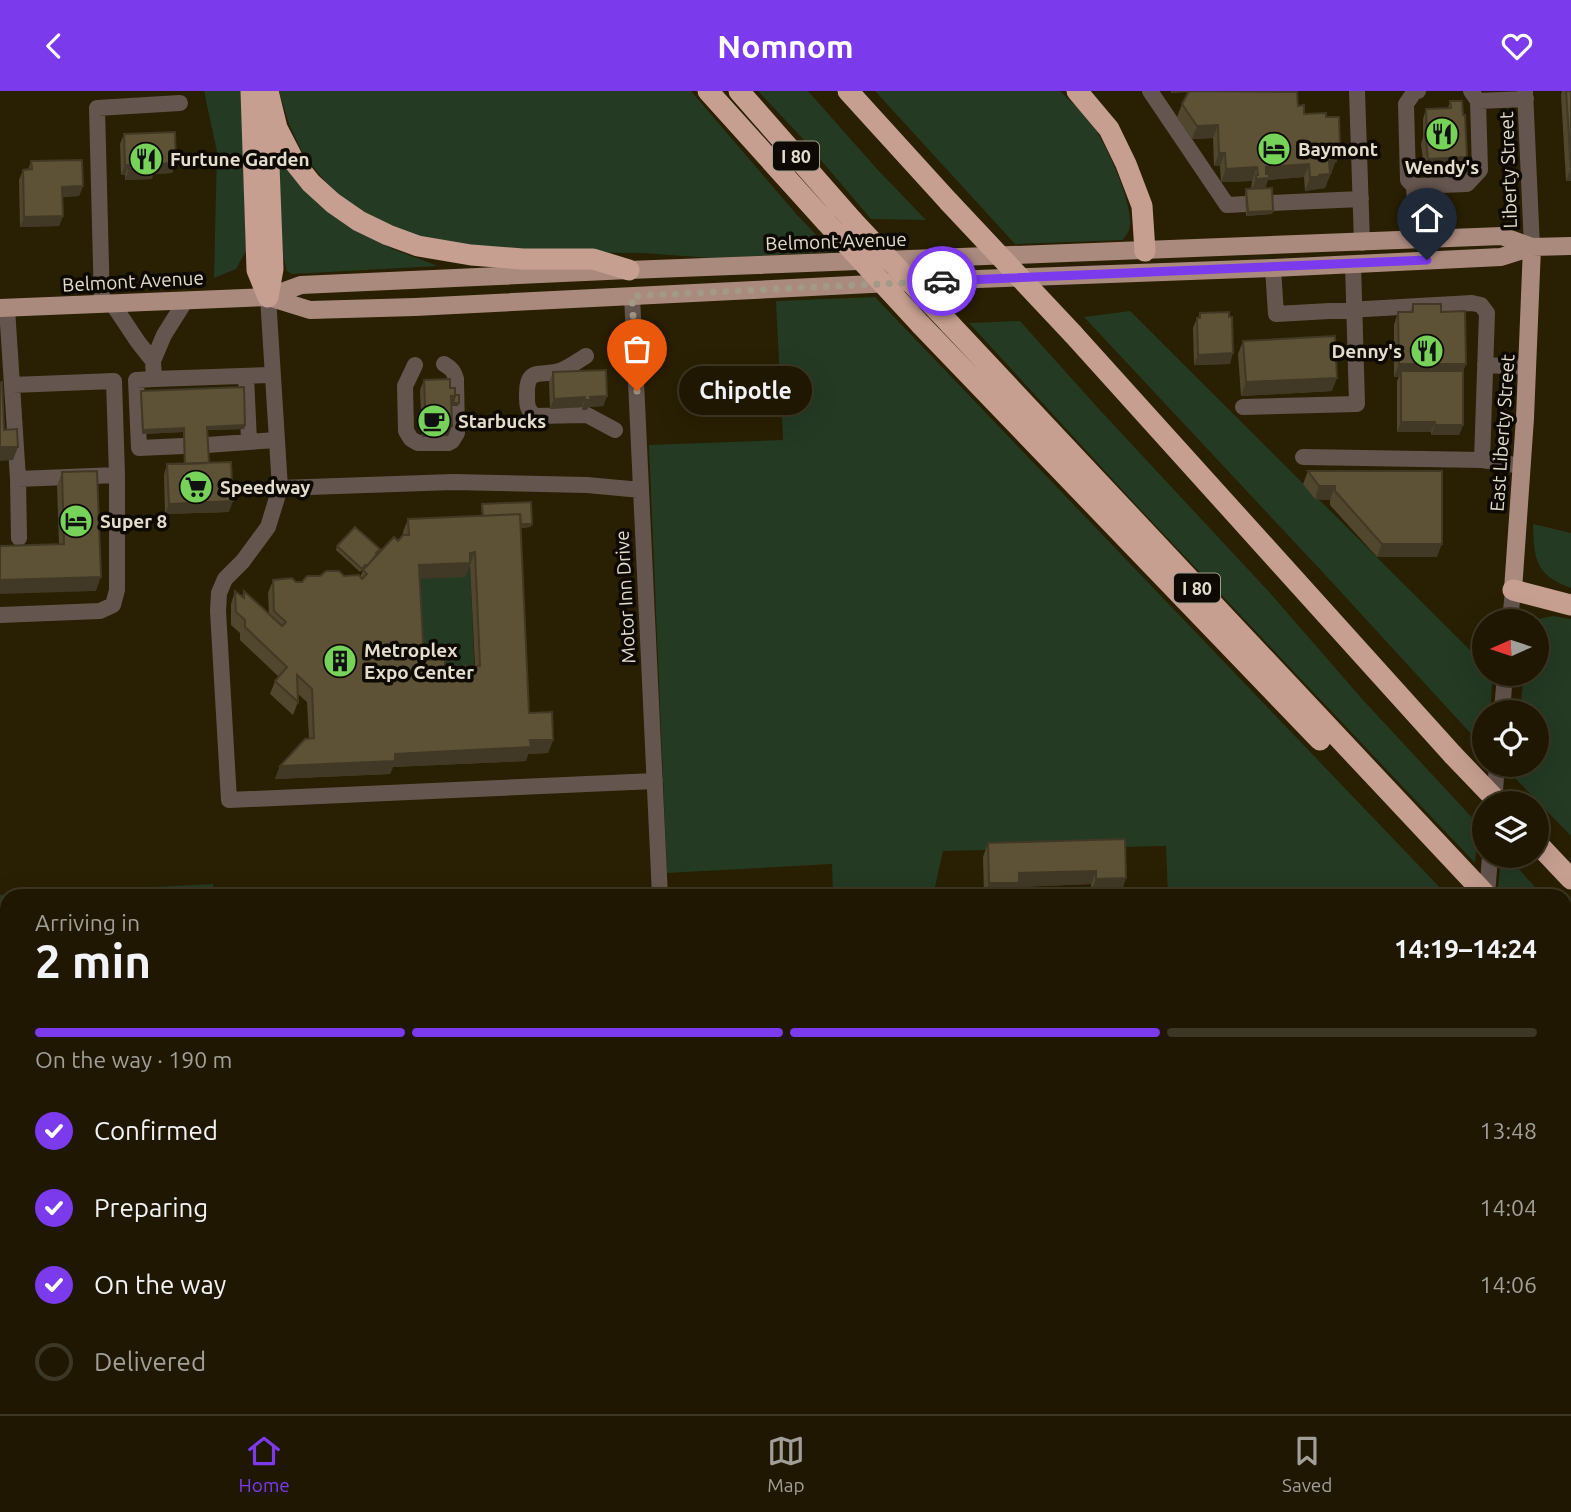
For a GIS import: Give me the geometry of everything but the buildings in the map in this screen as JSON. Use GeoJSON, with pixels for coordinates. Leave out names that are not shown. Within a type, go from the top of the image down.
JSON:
{"type":"FeatureCollection","features":[{"type":"Feature","properties":{"kind":"highway"},"geometry":{"type":"LineString","coordinates":[[251,91],[257,270],[268,297]]}},
{"type":"Feature","properties":{"kind":"highway"},"geometry":{"type":"LineString","coordinates":[[267,91],[274,269],[268,297]]}},
{"type":"Feature","properties":{"kind":"highway"},"geometry":{"type":"LineString","coordinates":[[267,91],[277,128],[295,163],[311,183],[333,203],[359,221],[418,246],[471,255],[523,259],[593,259],[629,270]]}},
{"type":"Feature","properties":{"kind":"highway"},"geometry":{"type":"LineString","coordinates":[[708,91],[921,325],[1331,751],[1395,799]]}},
{"type":"Feature","properties":{"kind":"highway","name":"I 80"},"geometry":{"type":"LineString","coordinates":[[739,91],[853,221],[1480,889]]}},
{"type":"Feature","properties":{"kind":"highway"},"geometry":{"type":"LineString","coordinates":[[848,91],[1073,334],[1486,791]]}},
{"type":"Feature","properties":{"kind":"highway"},"geometry":{"type":"LineString","coordinates":[[1077,91],[1109,129],[1126,164],[1142,206],[1145,251]]}},
{"type":"Feature","properties":{"kind":"highway"},"geometry":{"type":"LineString","coordinates":[[1513,590],[1571,605]]}},
{"type":"Feature","properties":{"kind":"highway"},"geometry":{"type":"LineString","coordinates":[[1549,856],[1571,879]]}},
{"type":"Feature","properties":{"kind":"main road","name":"Belmont Avenue"},"geometry":{"type":"LineString","coordinates":[[4,308],[268,297],[301,285],[629,270],[1502,236],[1532,247]]}},
{"type":"Feature","properties":{"kind":"main road","name":"Belmont Avenue"},"geometry":{"type":"LineString","coordinates":[[268,297],[310,310],[415,307],[951,280],[1501,257],[1532,247],[1571,246]]}},
{"type":"Feature","properties":{"kind":"main road","name":"East Liberty Street"},"geometry":{"type":"LineString","coordinates":[[1513,590],[1528,367],[1532,247]]}},
{"type":"Feature","properties":{"kind":"main road"},"geometry":{"type":"LineString","coordinates":[[1145,251],[1147,273]]}},
{"type":"Feature","properties":{"kind":"street"},"geometry":{"type":"LineString","coordinates":[[1150,91],[1227,205],[1246,204]]}},
{"type":"Feature","properties":{"kind":"street"},"geometry":{"type":"LineString","coordinates":[[1357,91],[1362,243]]}},
{"type":"Feature","properties":{"kind":"street"},"geometry":{"type":"LineString","coordinates":[[1418,91],[1415,91],[1406,104],[1408,180],[1414,186],[1418,240]]}},
{"type":"Feature","properties":{"kind":"street"},"geometry":{"type":"LineString","coordinates":[[1414,186],[1467,184],[1480,170],[1474,96],[1526,95]]}},
{"type":"Feature","properties":{"kind":"street","name":"Liberty Street"},"geometry":{"type":"LineString","coordinates":[[1526,95],[1532,247]]}},
{"type":"Feature","properties":{"kind":"street"},"geometry":{"type":"LineString","coordinates":[[159,384],[153,361],[107,304],[97,108],[180,103]]}},
{"type":"Feature","properties":{"kind":"street"},"geometry":{"type":"LineString","coordinates":[[1271,203],[1361,199]]}},
{"type":"Feature","properties":{"kind":"street"},"geometry":{"type":"LineString","coordinates":[[1243,407],[1357,404],[1353,264]]}},
{"type":"Feature","properties":{"kind":"street"},"geometry":{"type":"LineString","coordinates":[[1273,268],[1276,314],[1472,303],[1481,305],[1486,313],[1482,460]]}},
{"type":"Feature","properties":{"kind":"street","name":"Motor Inn Drive"},"geometry":{"type":"LineString","coordinates":[[632,296],[660,889]]}},
{"type":"Feature","properties":{"kind":"street"},"geometry":{"type":"LineString","coordinates":[[268,297],[280,488],[268,527],[243,561],[225,579],[219,593],[229,800],[655,781]]}},
{"type":"Feature","properties":{"kind":"street"},"geometry":{"type":"LineString","coordinates":[[153,361],[164,335],[186,300]]}},
{"type":"Feature","properties":{"kind":"street"},"geometry":{"type":"LineString","coordinates":[[4,308],[18,482],[19,538]]}},
{"type":"Feature","properties":{"kind":"street"},"geometry":{"type":"LineString","coordinates":[[586,356],[561,371],[532,375],[527,386],[527,407],[535,415],[587,415],[615,430]]}},
{"type":"Feature","properties":{"kind":"street"},"geometry":{"type":"LineString","coordinates":[[415,365],[405,386],[405,427],[411,439],[422,444],[448,443],[457,433],[456,379],[450,367],[444,364]]}},
{"type":"Feature","properties":{"kind":"street"},"geometry":{"type":"LineString","coordinates":[[1485,365],[1528,367]]}},
{"type":"Feature","properties":{"kind":"street"},"geometry":{"type":"LineString","coordinates":[[0,615],[100,611],[113,605],[117,590],[114,381],[8,374]]}},
{"type":"Feature","properties":{"kind":"street"},"geometry":{"type":"LineString","coordinates":[[183,446],[163,440],[139,449],[136,380],[159,384],[218,384],[247,376],[272,375]]}},
{"type":"Feature","properties":{"kind":"street"},"geometry":{"type":"LineString","coordinates":[[247,376],[249,441]]}},
{"type":"Feature","properties":{"kind":"street"},"geometry":{"type":"LineString","coordinates":[[5,443],[6,434],[14,422]]}},
{"type":"Feature","properties":{"kind":"street"},"geometry":{"type":"LineString","coordinates":[[215,440],[276,440]]}},
{"type":"Feature","properties":{"kind":"street"},"geometry":{"type":"LineString","coordinates":[[1303,457],[1482,460],[1522,466]]}},
{"type":"Feature","properties":{"kind":"street"},"geometry":{"type":"LineString","coordinates":[[5,461],[8,474],[18,482],[117,475]]}},
{"type":"Feature","properties":{"kind":"street"},"geometry":{"type":"LineString","coordinates":[[280,488],[453,482],[587,485],[641,490]]}},
{"type":"Feature","properties":{"kind":"street","name":"East Liberty Street"},"geometry":{"type":"LineString","coordinates":[[1511,609],[1513,590]]}},
{"type":"Feature","properties":{"kind":"street"},"geometry":{"type":"LineString","coordinates":[[1488,889],[1489,868]]}},
{"type":"Feature","properties":{"kind":"green space"},"geometry":{"type":"Polygon","coordinates":[[[204,91],[241,91],[246,251],[236,269],[214,278],[217,152],[204,91]]]}},
{"type":"Feature","properties":{"kind":"green space"},"geometry":{"type":"Polygon","coordinates":[[[279,91],[691,91],[798,216],[833,252],[712,258],[642,253],[515,252],[418,236],[349,204],[325,181],[303,154],[289,124],[279,91]]]}},
{"type":"Feature","properties":{"kind":"green space"},"geometry":{"type":"Polygon","coordinates":[[[758,91],[808,91],[926,220],[871,219],[758,91]]]}},
{"type":"Feature","properties":{"kind":"green space"},"geometry":{"type":"Polygon","coordinates":[[[875,91],[1060,91],[1088,118],[1109,154],[1127,200],[1130,225],[1128,233],[1123,240],[1015,244],[875,91]]]}},
{"type":"Feature","properties":{"kind":"green space"},"geometry":{"type":"Polygon","coordinates":[[[277,146],[293,175],[318,204],[390,248],[438,266],[292,274],[287,271],[283,256],[277,146]]]}},
{"type":"Feature","properties":{"kind":"green space"},"geometry":{"type":"Polygon","coordinates":[[[875,297],[1441,889],[1168,889],[1166,846],[943,851],[935,889],[833,889],[832,864],[667,873],[649,445],[783,440],[776,301],[875,297]]]}},
{"type":"Feature","properties":{"kind":"green space"},"geometry":{"type":"Polygon","coordinates":[[[1130,311],[1472,652],[1472,686],[1492,686],[1491,700],[1472,700],[1472,735],[1329,579],[1084,317],[1130,311]]]}},
{"type":"Feature","properties":{"kind":"green space"},"geometry":{"type":"Polygon","coordinates":[[[1020,321],[1472,817],[1472,860],[1139,508],[969,323],[1020,321]]]}},
{"type":"Feature","properties":{"kind":"green space"},"geometry":{"type":"Polygon","coordinates":[[[1533,524],[1571,533],[1571,588],[1543,571],[1534,547],[1533,524]]]}},
{"type":"Feature","properties":{"kind":"green space"},"geometry":{"type":"Polygon","coordinates":[[[470,566],[475,679],[419,673],[415,579],[470,566]]]}},
{"type":"Feature","properties":{"kind":"green space"},"geometry":{"type":"Polygon","coordinates":[[[1549,617],[1571,619],[1571,836],[1549,813],[1549,791],[1527,791],[1514,777],[1549,777],[1549,700],[1521,700],[1523,686],[1549,686],[1549,617]]]}},
{"type":"Feature","properties":{"kind":"green space"},"geometry":{"type":"Polygon","coordinates":[[[1500,868],[1518,868],[1537,889],[1500,889],[1500,868]]]}},
{"type":"Feature","properties":{"kind":"green space"},"geometry":{"type":"Polygon","coordinates":[[[213,884],[213,889],[116,889],[213,884]]]}},
{"type":"Feature","properties":{"kind":"way so far"},"geometry":{"type":"LineString","coordinates":[[637,391],[632,296],[942,281]]}},
{"type":"Feature","properties":{"kind":"place","name":"Wendy's"},"geometry":{"type":"Point","coordinates":[1442,134]}},
{"type":"Feature","properties":{"kind":"place","name":"Baymont"},"geometry":{"type":"Point","coordinates":[1274,149]}},
{"type":"Feature","properties":{"kind":"place","name":"Furtune Garden"},"geometry":{"type":"Point","coordinates":[146,159]}},
{"type":"Feature","properties":{"kind":"place","name":"Denny's"},"geometry":{"type":"Point","coordinates":[1427,351]}},
{"type":"Feature","properties":{"kind":"place","name":"Chipotle"},"geometry":{"type":"Point","coordinates":[637,391]}},
{"type":"Feature","properties":{"kind":"place","name":"Starbucks"},"geometry":{"type":"Point","coordinates":[434,421]}},
{"type":"Feature","properties":{"kind":"place","name":"Speedway"},"geometry":{"type":"Point","coordinates":[196,487]}},
{"type":"Feature","properties":{"kind":"place","name":"Super 8"},"geometry":{"type":"Point","coordinates":[76,521]}},
{"type":"Feature","properties":{"kind":"place","name":"Metroplex Expo Center"},"geometry":{"type":"Point","coordinates":[340,661]}},
{"type":"Feature","properties":{"kind":"route"},"geometry":{"type":"LineString","coordinates":[[942,281],[1427,260]]}}]}
